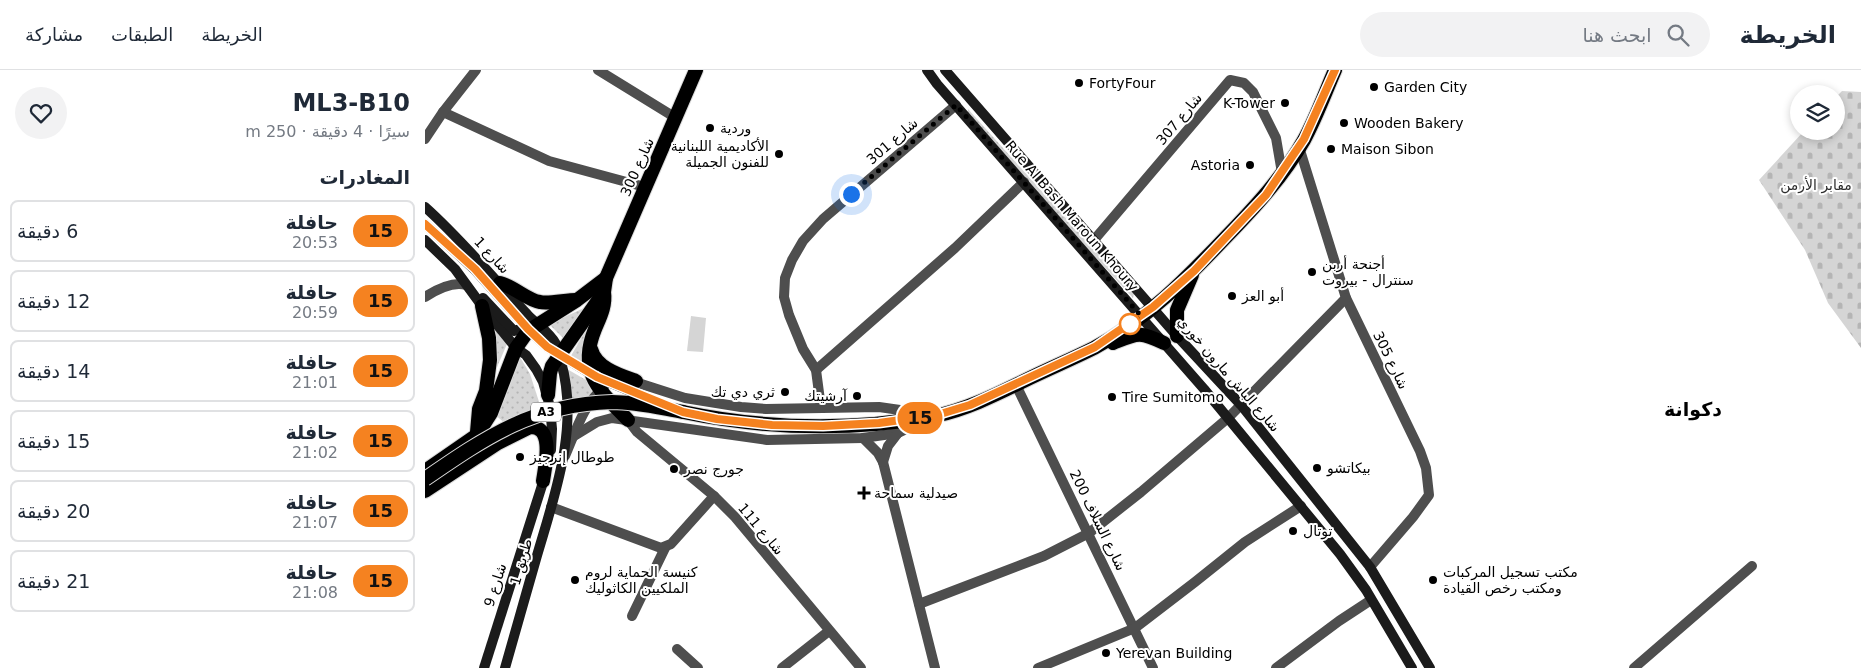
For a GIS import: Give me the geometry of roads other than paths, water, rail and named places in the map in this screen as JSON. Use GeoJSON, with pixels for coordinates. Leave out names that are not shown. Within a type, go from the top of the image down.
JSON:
{"type":"FeatureCollection","features":[{"type":"Feature","properties":{"kind":"highway","name":"شارع 300"},"geometry":{"type":"LineString","coordinates":[[599,391],[590,369],[590,348],[605,304],[607,278],[696,70]]}},
{"type":"Feature","properties":{"kind":"highway","name":"A3"},"geometry":{"type":"LineString","coordinates":[[425,479],[497,432],[540,414],[586,404],[612,402],[642,404],[717,419],[772,425],[823,426],[879,423],[937,415],[970,405],[1017,384],[1095,347],[1153,307],[1194,271],[1266,195],[1282,173],[1299,148],[1335,70]]}},
{"type":"Feature","properties":{"kind":"highway"},"geometry":{"type":"LineString","coordinates":[[1177,336],[1177,310],[1194,271]]}},
{"type":"Feature","properties":{"kind":"highway"},"geometry":{"type":"LineString","coordinates":[[474,436],[491,413],[516,348],[528,331],[532,320],[577,300],[607,278]]}},
{"type":"Feature","properties":{"kind":"highway"},"geometry":{"type":"LineString","coordinates":[[500,283],[516,289],[538,302],[577,300]]}},
{"type":"Feature","properties":{"kind":"highway"},"geometry":{"type":"LineString","coordinates":[[548,395],[550,373],[559,356],[605,292]]}},
{"type":"Feature","properties":{"kind":"highway"},"geometry":{"type":"LineString","coordinates":[[474,436],[479,409],[486,391],[490,360],[489,338],[482,306]]}},
{"type":"Feature","properties":{"kind":"highway"},"geometry":{"type":"LineString","coordinates":[[1095,347],[1111,344],[1135,334],[1145,335],[1164,343]]}},
{"type":"Feature","properties":{"kind":"highway"},"geometry":{"type":"LineString","coordinates":[[590,348],[594,358],[600,364],[636,381]]}},
{"type":"Feature","properties":{"kind":"highway"},"geometry":{"type":"LineString","coordinates":[[599,391],[627,420]]}},
{"type":"Feature","properties":{"kind":"highway"},"geometry":{"type":"LineString","coordinates":[[425,471],[492,424],[500,422],[503,424],[497,443]]}},
{"type":"Feature","properties":{"kind":"highway"},"geometry":{"type":"LineString","coordinates":[[425,491],[497,443],[531,427],[541,430],[546,440],[543,481]]}},
{"type":"Feature","properties":{"kind":"main road","name":"Rue Al Bash Maroun Khoury"},"geometry":{"type":"LineString","coordinates":[[927,70],[1141,316],[1340,554],[1371,600],[1411,668]]}},
{"type":"Feature","properties":{"kind":"main road","name":"شارع الباش مارون خوري"},"geometry":{"type":"LineString","coordinates":[[945,70],[1177,336],[1241,405],[1370,567],[1430,668]]}},
{"type":"Feature","properties":{"kind":"main road","name":"شارع 1"},"geometry":{"type":"LineString","coordinates":[[425,207],[451,230],[532,320],[552,338],[557,345],[559,356]]}},
{"type":"Feature","properties":{"kind":"main road"},"geometry":{"type":"LineString","coordinates":[[425,224],[475,269],[528,329],[547,347],[597,377],[683,412]]}},
{"type":"Feature","properties":{"kind":"main road"},"geometry":{"type":"LineString","coordinates":[[425,240],[455,268],[514,331],[519,330],[532,320]]}},
{"type":"Feature","properties":{"kind":"main road"},"geometry":{"type":"LineString","coordinates":[[455,268],[482,306],[516,348]]}},
{"type":"Feature","properties":{"kind":"main road","name":"شارع 9"},"geometry":{"type":"LineString","coordinates":[[483,668],[549,463],[552,437],[552,419],[548,395],[536,369],[526,355],[516,348]]}},
{"type":"Feature","properties":{"kind":"main road","name":"طريق 1"},"geometry":{"type":"LineString","coordinates":[[505,668],[562,463],[567,414],[567,392],[559,356]]}},
{"type":"Feature","properties":{"kind":"street"},"geometry":{"type":"LineString","coordinates":[[425,139],[443,112],[476,70]]}},
{"type":"Feature","properties":{"kind":"street"},"geometry":{"type":"LineString","coordinates":[[598,70],[676,118]]}},
{"type":"Feature","properties":{"kind":"street","name":"شارع 307"},"geometry":{"type":"LineString","coordinates":[[1094,240],[1230,80],[1244,82],[1257,98],[1276,138],[1282,173]]}},
{"type":"Feature","properties":{"kind":"street","name":"شارع 301"},"geometry":{"type":"LineString","coordinates":[[821,408],[816,370],[803,349],[784,297],[785,278],[796,252],[803,241],[823,219],[956,105]]}},
{"type":"Feature","properties":{"kind":"street"},"geometry":{"type":"LineString","coordinates":[[443,112],[549,161],[645,188]]}},
{"type":"Feature","properties":{"kind":"street","name":"شارع 305"},"geometry":{"type":"LineString","coordinates":[[1299,148],[1346,298],[1420,451],[1426,468],[1429,495],[1413,517],[1370,567]]}},
{"type":"Feature","properties":{"kind":"street"},"geometry":{"type":"LineString","coordinates":[[816,370],[955,248],[1024,182]]}},
{"type":"Feature","properties":{"kind":"street"},"geometry":{"type":"LineString","coordinates":[[425,298],[447,286],[466,285]]}},
{"type":"Feature","properties":{"kind":"street"},"geometry":{"type":"LineString","coordinates":[[919,604],[1044,556],[1089,533],[1141,492],[1227,418],[1346,298]]}},
{"type":"Feature","properties":{"kind":"street"},"geometry":{"type":"LineString","coordinates":[[562,463],[583,412],[594,396],[612,382],[625,380],[636,381],[685,398],[718,404],[765,409],[879,407],[937,415]]}},
{"type":"Feature","properties":{"kind":"street","name":"200 شارع السلاف"},"geometry":{"type":"LineString","coordinates":[[1017,384],[1153,668]]}},
{"type":"Feature","properties":{"kind":"street"},"geometry":{"type":"LineString","coordinates":[[573,436],[603,420],[612,418],[767,440],[863,438],[898,433],[937,415]]}},
{"type":"Feature","properties":{"kind":"street","name":"شارع 111"},"geometry":{"type":"LineString","coordinates":[[627,420],[637,432],[714,496],[735,517],[861,668]]}},
{"type":"Feature","properties":{"kind":"street"},"geometry":{"type":"LineString","coordinates":[[883,462],[888,446],[898,433]]}},
{"type":"Feature","properties":{"kind":"street"},"geometry":{"type":"LineString","coordinates":[[863,438],[883,462],[935,668]]}},
{"type":"Feature","properties":{"kind":"street"},"geometry":{"type":"LineString","coordinates":[[631,616],[665,548],[671,544],[714,496]]}},
{"type":"Feature","properties":{"kind":"street"},"geometry":{"type":"LineString","coordinates":[[1038,668],[1135,628],[1245,542],[1301,506]]}},
{"type":"Feature","properties":{"kind":"street"},"geometry":{"type":"LineString","coordinates":[[551,507],[658,548],[665,548]]}},
{"type":"Feature","properties":{"kind":"street"},"geometry":{"type":"LineString","coordinates":[[1634,668],[1752,566]]}},
{"type":"Feature","properties":{"kind":"street"},"geometry":{"type":"LineString","coordinates":[[1276,668],[1339,621],[1371,600]]}},
{"type":"Feature","properties":{"kind":"street"},"geometry":{"type":"LineString","coordinates":[[782,668],[829,631]]}},
{"type":"Feature","properties":{"kind":"street"},"geometry":{"type":"LineString","coordinates":[[677,649],[697,668]]}},
{"type":"Feature","properties":{"kind":"place","name":"FortyFour"},"geometry":{"type":"Point","coordinates":[1079,83]}},
{"type":"Feature","properties":{"kind":"place","name":"Garden City"},"geometry":{"type":"Point","coordinates":[1374,87]}},
{"type":"Feature","properties":{"kind":"place","name":"K-Tower"},"geometry":{"type":"Point","coordinates":[1285,103]}},
{"type":"Feature","properties":{"kind":"place","name":"Wooden Bakery"},"geometry":{"type":"Point","coordinates":[1344,123]}},
{"type":"Feature","properties":{"kind":"place","name":"وردية"},"geometry":{"type":"Point","coordinates":[710,128]}},
{"type":"Feature","properties":{"kind":"place","name":"Maison Sibon"},"geometry":{"type":"Point","coordinates":[1331,149]}},
{"type":"Feature","properties":{"kind":"place","name":"الأكاديمية اللبنانية للفنون الجميلة"},"geometry":{"type":"Point","coordinates":[779,154]}},
{"type":"Feature","properties":{"kind":"place","name":"Astoria"},"geometry":{"type":"Point","coordinates":[1250,165]}},
{"type":"Feature","properties":{"kind":"place","name":"أجنحة أربن سنترال - بيروت"},"geometry":{"type":"Point","coordinates":[1312,272]}},
{"type":"Feature","properties":{"kind":"place","name":"أبو العز"},"geometry":{"type":"Point","coordinates":[1232,296]}},
{"type":"Feature","properties":{"kind":"place","name":"ثري دي تك"},"geometry":{"type":"Point","coordinates":[785,392]}},
{"type":"Feature","properties":{"kind":"place","name":"آرشيتك"},"geometry":{"type":"Point","coordinates":[857,396]}},
{"type":"Feature","properties":{"kind":"place","name":"Tire Sumitomo"},"geometry":{"type":"Point","coordinates":[1112,397]}},
{"type":"Feature","properties":{"kind":"place","name":"طوطال إنرجيز"},"geometry":{"type":"Point","coordinates":[520,457]}},
{"type":"Feature","properties":{"kind":"place","name":"بيكاتشو"},"geometry":{"type":"Point","coordinates":[1317,468]}},
{"type":"Feature","properties":{"kind":"place","name":"جورج نصر"},"geometry":{"type":"Point","coordinates":[674,469]}},
{"type":"Feature","properties":{"kind":"place","name":"صيدلية سماحة"},"geometry":{"type":"Point","coordinates":[864,493]}},
{"type":"Feature","properties":{"kind":"place","name":"توتال"},"geometry":{"type":"Point","coordinates":[1293,531]}},
{"type":"Feature","properties":{"kind":"place","name":"كنيسة الحماية لروم الملكيين الكاثوليك"},"geometry":{"type":"Point","coordinates":[575,580]}},
{"type":"Feature","properties":{"kind":"place","name":"مكتب تسجيل المركبات ومكتب رخص القيادة"},"geometry":{"type":"Point","coordinates":[1433,580]}},
{"type":"Feature","properties":{"kind":"place","name":"Yerevan Building"},"geometry":{"type":"Point","coordinates":[1106,653]}},
{"type":"Feature","properties":{"kind":"district","name":"دكوانة"},"geometry":{"type":"Point","coordinates":[1693,409]}},
{"type":"Feature","properties":{"kind":"park label","name":"مقابر الأرمن"},"geometry":{"type":"Point","coordinates":[1816,185]}}]}
